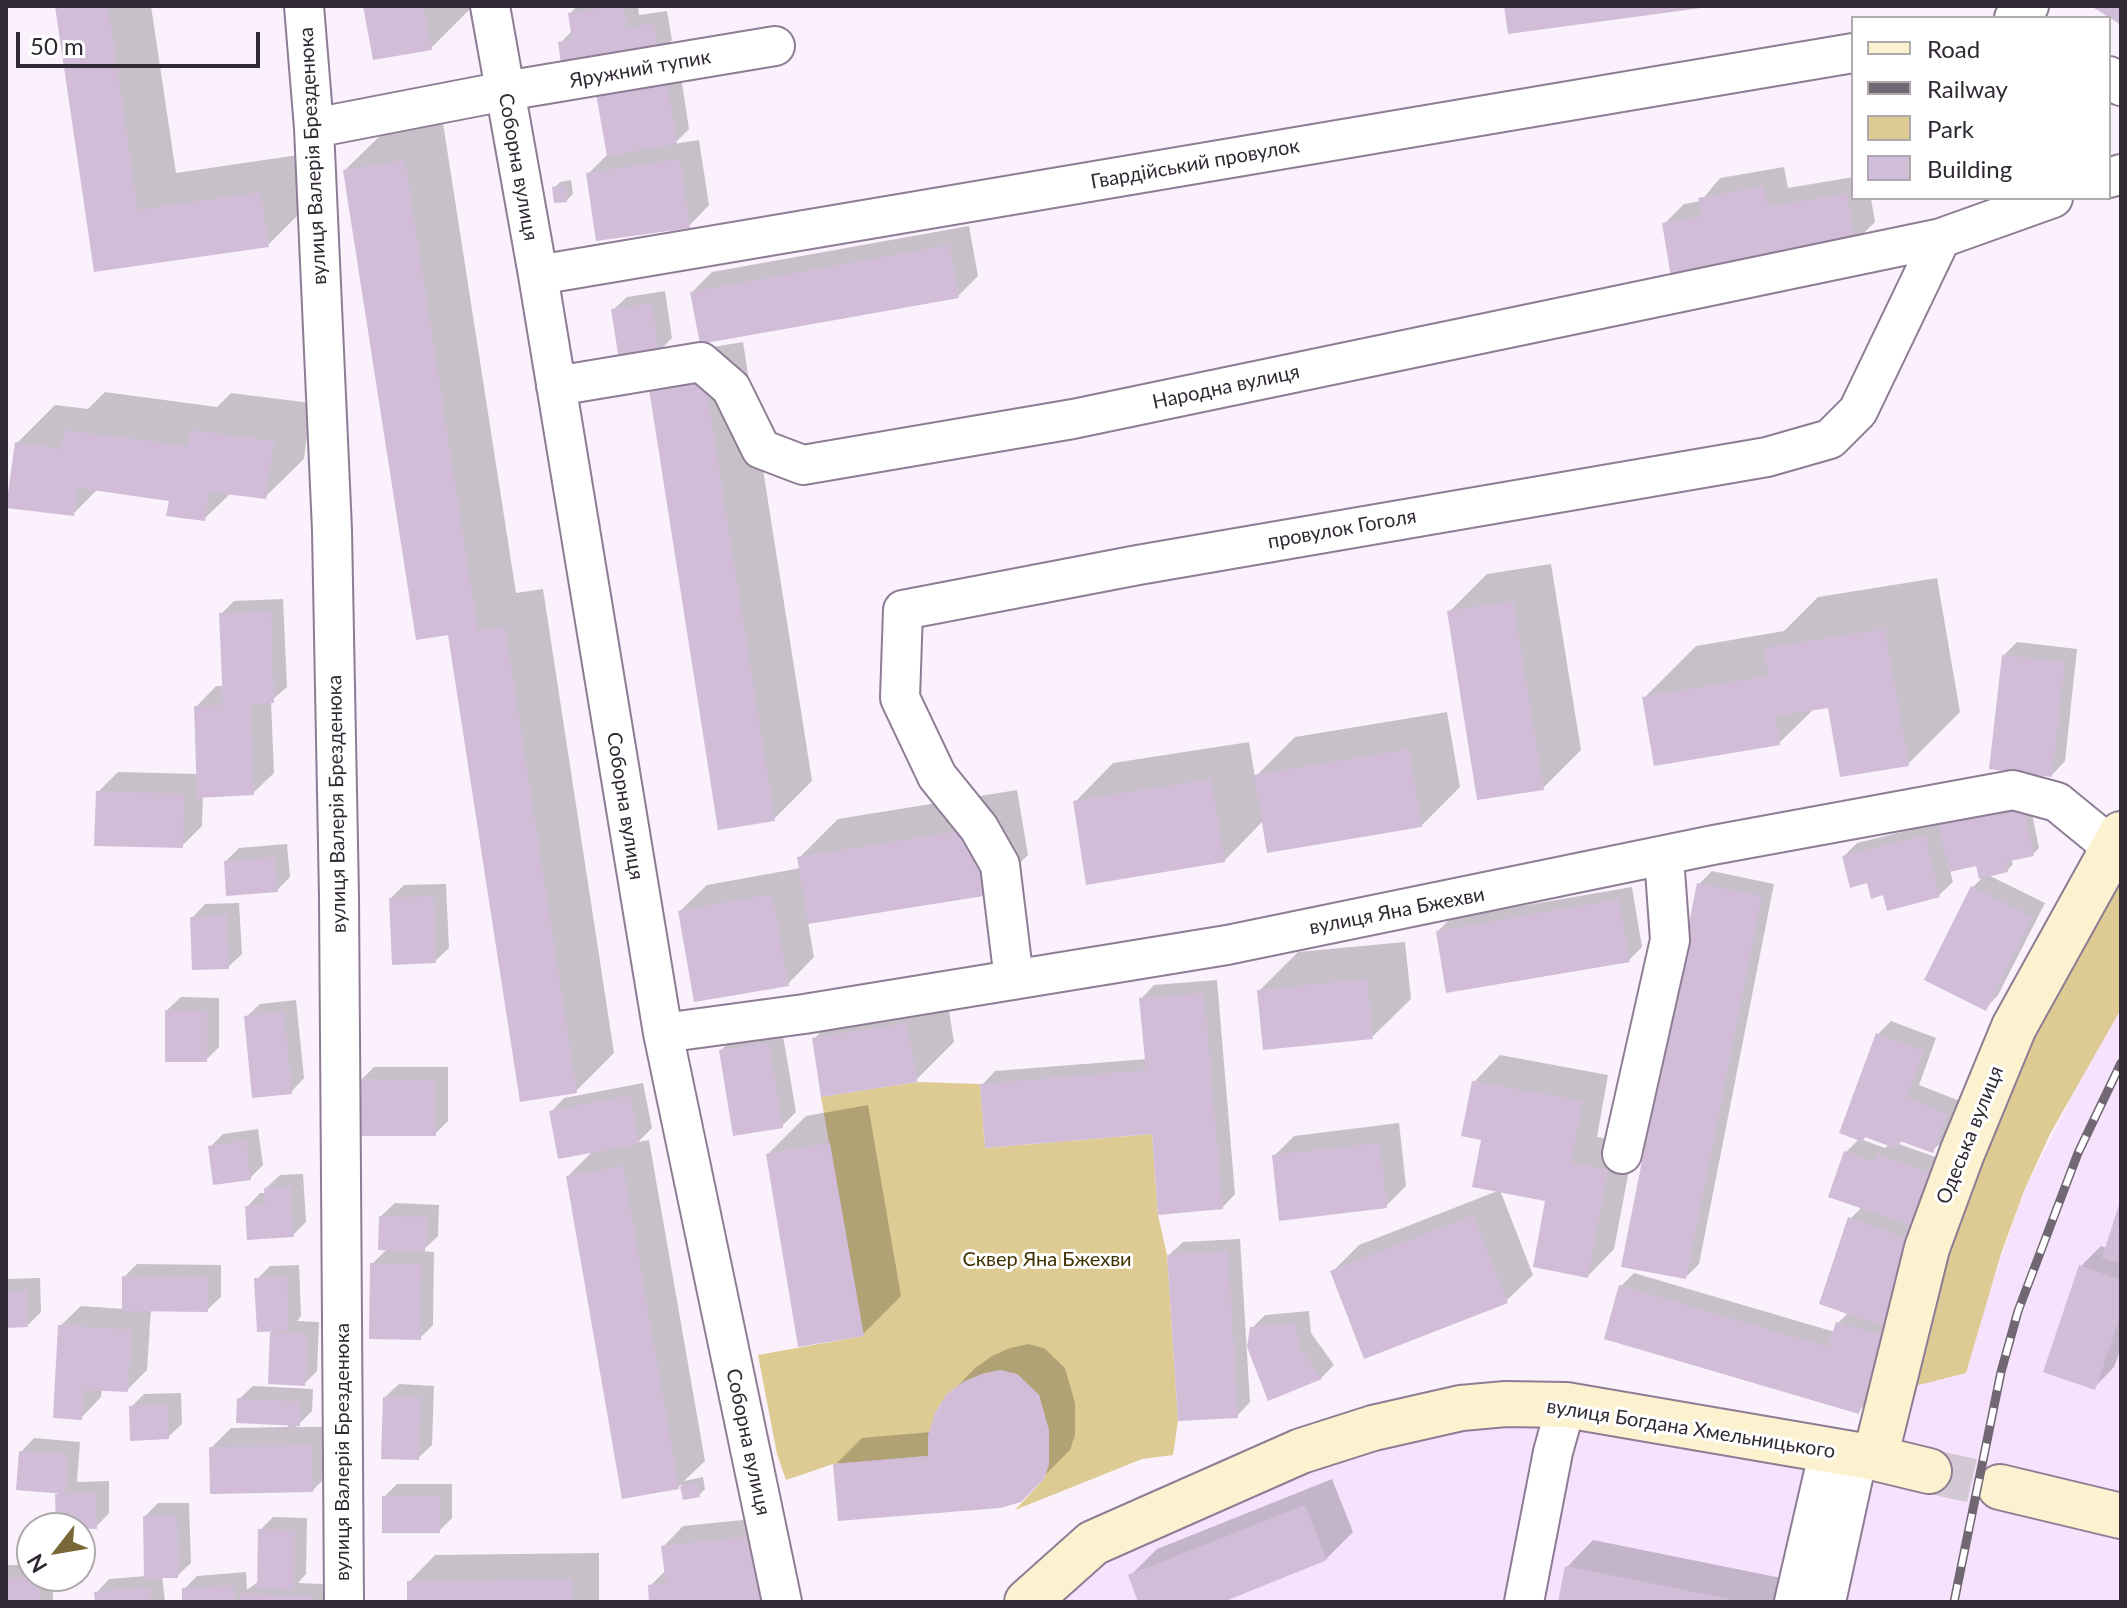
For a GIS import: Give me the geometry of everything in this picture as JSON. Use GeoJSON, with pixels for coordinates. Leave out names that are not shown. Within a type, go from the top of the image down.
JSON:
{"type":"FeatureCollection","features":[{"type":"Feature","properties":{"kind":"street","name":"вулиця Валерія Брезденюка"},"geometry":{"type":"LineString","coordinates":[[304,6],[314,128],[332,546],[339,928],[344,1602]]}},
{"type":"Feature","properties":{"kind":"street","name":"Соборна вулиця"},"geometry":{"type":"LineString","coordinates":[[490,6],[538,275],[663,1033],[782,1602]]}},
{"type":"Feature","properties":{"kind":"street","name":"Яружний тупик"},"geometry":{"type":"LineString","coordinates":[[314,128],[505,91],[775,46]]}},
{"type":"Feature","properties":{"kind":"street","name":"Гвардійський провулок"},"geometry":{"type":"LineString","coordinates":[[538,275],[1851,53]]}},
{"type":"Feature","properties":{"kind":"street"},"geometry":{"type":"LineString","coordinates":[[1941,238],[2047,200]]}},
{"type":"Feature","properties":{"kind":"street","name":"Народна вулиця"},"geometry":{"type":"LineString","coordinates":[[556,386],[701,362],[731,388],[761,449],[803,465],[1073,419],[1941,238]]}},
{"type":"Feature","properties":{"kind":"street","name":"провулок Гоголя"},"geometry":{"type":"LineString","coordinates":[[1014,980],[1000,865],[979,828],[937,776],[900,698],[903,610],[1154,562],[1767,457],[1830,439],[1858,411],[1941,238]]}},
{"type":"Feature","properties":{"kind":"street","name":"вулиця Яна Бжехви"},"geometry":{"type":"LineString","coordinates":[[663,1033],[804,1014],[1227,945],[1713,845],[2013,790],[2057,802],[2117,841]]}},
{"type":"Feature","properties":{"kind":"street","name":"Одеська вулиця"},"geometry":{"type":"LineString","coordinates":[[1854,1455],[1962,1153],[2014,1027],[2117,841]]}},
{"type":"Feature","properties":{"kind":"street"},"geometry":{"type":"LineString","coordinates":[[1622,1154],[1670,940],[1664,857]]}},
{"type":"Feature","properties":{"kind":"street","name":"вулиця Богдана Хмельницького"},"geometry":{"type":"LineString","coordinates":[[1030,1601],[1093,1543],[1301,1451],[1373,1428],[1461,1408],[1506,1404],[1566,1405],[1929,1471]]}},
{"type":"Feature","properties":{"kind":"street"},"geometry":{"type":"LineString","coordinates":[[1524,1602],[1553,1452],[1566,1405]]}},
{"type":"Feature","properties":{"kind":"street"},"geometry":{"type":"LineString","coordinates":[[1794,1602],[1854,1455]]}},
{"type":"Feature","properties":{"kind":"street"},"geometry":{"type":"LineString","coordinates":[[1826,1602],[1854,1455]]}},
{"type":"Feature","properties":{"kind":"street"},"geometry":{"type":"LineString","coordinates":[[2000,1487],[2121,1516]]}},
{"type":"Feature","properties":{"kind":"shaded area"},"geometry":{"type":"Polygon","coordinates":[[[2121,1009],[2121,1602],[1027,1602],[1054,1577],[1461,1408],[1875,1459],[1891,1392],[1984,1308],[2024,1191],[2088,1065],[2121,1009]]]}},
{"type":"Feature","properties":{"kind":"green space"},"geometry":{"type":"Polygon","coordinates":[[[2121,834],[2121,1009],[2050,1134],[2024,1191],[2001,1254],[1966,1373],[1891,1392],[1927,1248],[2121,834]]]}},
{"type":"Feature","properties":{"kind":"green space","name":"Сквер Яна Бжехви"},"geometry":{"type":"Polygon","coordinates":[[[917,1082],[980,1084],[985,1148],[1152,1134],[1158,1215],[1167,1255],[1178,1421],[1173,1455],[1142,1459],[1015,1510],[1044,1479],[1049,1464],[1049,1431],[1039,1395],[1017,1374],[1000,1370],[963,1382],[946,1395],[935,1413],[928,1456],[833,1464],[786,1480],[777,1454],[758,1355],[863,1336],[821,1097],[917,1082]]]}},
{"type":"Feature","properties":{"kind":"building"},"geometry":{"type":"Polygon","coordinates":[[[55,6],[108,6],[138,210],[261,192],[269,247],[94,272],[55,6]]]}},
{"type":"Feature","properties":{"kind":"building"},"geometry":{"type":"Polygon","coordinates":[[[363,6],[424,6],[432,50],[373,60],[363,6]]]}},
{"type":"Feature","properties":{"kind":"building"},"geometry":{"type":"Polygon","coordinates":[[[623,6],[627,28],[654,23],[659,55],[562,70],[558,42],[572,40],[568,13],[623,6]]]}},
{"type":"Feature","properties":{"kind":"building"},"geometry":{"type":"Polygon","coordinates":[[[1504,6],[1701,6],[1701,8],[1508,34],[1504,6]]]}},
{"type":"Feature","properties":{"kind":"building"},"geometry":{"type":"Polygon","coordinates":[[[2091,6],[2121,6],[2121,25],[2091,6]]]}},
{"type":"Feature","properties":{"kind":"building"},"geometry":{"type":"Polygon","coordinates":[[[667,82],[677,144],[607,156],[596,94],[667,82]]]}},
{"type":"Feature","properties":{"kind":"building"},"geometry":{"type":"Polygon","coordinates":[[[680,159],[690,228],[596,241],[586,173],[680,159]]]}},
{"type":"Feature","properties":{"kind":"building"},"geometry":{"type":"Polygon","coordinates":[[[405,160],[478,631],[505,626],[577,1093],[520,1102],[448,635],[416,640],[343,170],[405,160]]]}},
{"type":"Feature","properties":{"kind":"building"},"geometry":{"type":"Polygon","coordinates":[[[566,185],[567,202],[554,203],[552,187],[566,185]]]}},
{"type":"Feature","properties":{"kind":"building"},"geometry":{"type":"Polygon","coordinates":[[[1764,186],[1768,207],[1847,193],[1856,244],[1671,277],[1662,223],[1702,216],[1698,198],[1764,186]]]}},
{"type":"Feature","properties":{"kind":"building"},"geometry":{"type":"Polygon","coordinates":[[[949,245],[959,298],[700,344],[690,292],[949,245]]]}},
{"type":"Feature","properties":{"kind":"building"},"geometry":{"type":"Polygon","coordinates":[[[652,303],[659,354],[619,360],[611,309],[652,303]]]}},
{"type":"Feature","properties":{"kind":"building"},"geometry":{"type":"Polygon","coordinates":[[[705,380],[775,821],[718,830],[649,389],[705,380]]]}},
{"type":"Feature","properties":{"kind":"building"},"geometry":{"type":"Polygon","coordinates":[[[64,430],[188,446],[190,430],[274,441],[266,499],[209,492],[205,521],[166,516],[169,501],[78,488],[74,516],[6,508],[15,442],[62,449],[64,430]]]}},
{"type":"Feature","properties":{"kind":"building"},"geometry":{"type":"Polygon","coordinates":[[[1513,601],[1544,790],[1477,800],[1447,611],[1513,601]]]}},
{"type":"Feature","properties":{"kind":"building"},"geometry":{"type":"Polygon","coordinates":[[[271,611],[274,703],[251,704],[254,795],[197,798],[194,706],[223,705],[219,613],[271,611]]]}},
{"type":"Feature","properties":{"kind":"building"},"geometry":{"type":"Polygon","coordinates":[[[1885,629],[1909,766],[1840,777],[1828,708],[1775,716],[1780,745],[1654,766],[1642,697],[1768,676],[1764,648],[1885,629]]]}},
{"type":"Feature","properties":{"kind":"building"},"geometry":{"type":"Polygon","coordinates":[[[2002,655],[2065,662],[2052,777],[1989,769],[2002,655]]]}},
{"type":"Feature","properties":{"kind":"building"},"geometry":{"type":"Polygon","coordinates":[[[1409,749],[1422,827],[1267,853],[1254,775],[1409,749]]]}},
{"type":"Feature","properties":{"kind":"building"},"geometry":{"type":"Polygon","coordinates":[[[1211,779],[1225,862],[1086,885],[1073,801],[1211,779]]]}},
{"type":"Feature","properties":{"kind":"building"},"geometry":{"type":"Polygon","coordinates":[[[96,791],[184,794],[183,848],[94,846],[96,791]]]}},
{"type":"Feature","properties":{"kind":"building"},"geometry":{"type":"Polygon","coordinates":[[[2023,804],[2034,856],[2005,862],[2008,872],[1979,879],[1976,866],[1949,872],[1938,823],[2023,804]]]}},
{"type":"Feature","properties":{"kind":"building"},"geometry":{"type":"Polygon","coordinates":[[[979,828],[990,895],[808,924],[797,857],[979,828]]]}},
{"type":"Feature","properties":{"kind":"building"},"geometry":{"type":"Polygon","coordinates":[[[1925,835],[1940,897],[1887,911],[1883,895],[1871,899],[1867,883],[1850,888],[1842,856],[1925,835]]]}},
{"type":"Feature","properties":{"kind":"building"},"geometry":{"type":"Polygon","coordinates":[[[275,857],[278,892],[226,896],[224,861],[275,857]]]}},
{"type":"Feature","properties":{"kind":"building"},"geometry":{"type":"Polygon","coordinates":[[[1697,883],[1762,896],[1686,1279],[1621,1267],[1697,883]]]}},
{"type":"Feature","properties":{"kind":"building"},"geometry":{"type":"Polygon","coordinates":[[[1971,886],[2033,917],[1986,1011],[1924,980],[1971,886]]]}},
{"type":"Feature","properties":{"kind":"building"},"geometry":{"type":"Polygon","coordinates":[[[772,894],[789,986],[694,1002],[678,911],[772,894]]]}},
{"type":"Feature","properties":{"kind":"building"},"geometry":{"type":"Polygon","coordinates":[[[433,896],[436,963],[392,965],[389,898],[433,896]]]}},
{"type":"Feature","properties":{"kind":"building"},"geometry":{"type":"Polygon","coordinates":[[[1619,899],[1630,962],[1446,993],[1436,931],[1619,899]]]}},
{"type":"Feature","properties":{"kind":"building"},"geometry":{"type":"Polygon","coordinates":[[[227,915],[229,969],[192,970],[190,917],[227,915]]]}},
{"type":"Feature","properties":{"kind":"building"},"geometry":{"type":"Polygon","coordinates":[[[1367,979],[1373,1039],[1263,1050],[1257,990],[1367,979]]]}},
{"type":"Feature","properties":{"kind":"building"},"geometry":{"type":"Polygon","coordinates":[[[1204,993],[1223,1209],[1158,1215],[1152,1134],[985,1148],[980,1084],[1146,1070],[1139,998],[1204,993]]]}},
{"type":"Feature","properties":{"kind":"building"},"geometry":{"type":"Polygon","coordinates":[[[165,1010],[207,1010],[207,1062],[165,1062],[165,1010]]]}},
{"type":"Feature","properties":{"kind":"building"},"geometry":{"type":"Polygon","coordinates":[[[284,1012],[292,1094],[252,1098],[244,1016],[284,1012]]]}},
{"type":"Feature","properties":{"kind":"building"},"geometry":{"type":"Polygon","coordinates":[[[907,1023],[917,1082],[821,1097],[812,1038],[907,1023]]]}},
{"type":"Feature","properties":{"kind":"building"},"geometry":{"type":"Polygon","coordinates":[[[1876,1033],[1924,1051],[1907,1098],[1948,1114],[1933,1153],[1900,1141],[1897,1149],[1865,1137],[1863,1142],[1839,1133],[1876,1033]]]}},
{"type":"Feature","properties":{"kind":"building"},"geometry":{"type":"Polygon","coordinates":[[[769,1042],[783,1128],[733,1136],[719,1050],[769,1042]]]}},
{"type":"Feature","properties":{"kind":"building"},"geometry":{"type":"Polygon","coordinates":[[[359,1079],[436,1079],[436,1136],[359,1136],[359,1079]]]}},
{"type":"Feature","properties":{"kind":"building"},"geometry":{"type":"Polygon","coordinates":[[[1472,1081],[1583,1101],[1571,1163],[1608,1170],[1588,1278],[1533,1267],[1545,1201],[1472,1187],[1481,1140],[1461,1136],[1472,1081]]]}},
{"type":"Feature","properties":{"kind":"building"},"geometry":{"type":"Polygon","coordinates":[[[630,1095],[639,1144],[558,1159],[549,1111],[630,1095]]]}},
{"type":"Feature","properties":{"kind":"building"},"geometry":{"type":"Polygon","coordinates":[[[246,1141],[251,1180],[213,1185],[208,1146],[246,1141]]]}},
{"type":"Feature","properties":{"kind":"building"},"geometry":{"type":"Polygon","coordinates":[[[830,1143],[864,1336],[798,1347],[766,1154],[830,1143]]]}},
{"type":"Feature","properties":{"kind":"building"},"geometry":{"type":"Polygon","coordinates":[[[1380,1143],[1387,1208],[1279,1221],[1272,1155],[1380,1143]]]}},
{"type":"Feature","properties":{"kind":"building"},"geometry":{"type":"Polygon","coordinates":[[[1844,1151],[1874,1161],[1877,1154],[1929,1172],[1910,1225],[1828,1197],[1844,1151]]]}},
{"type":"Feature","properties":{"kind":"building"},"geometry":{"type":"Polygon","coordinates":[[[623,1166],[679,1489],[622,1499],[566,1176],[623,1166]]]}},
{"type":"Feature","properties":{"kind":"building"},"geometry":{"type":"Polygon","coordinates":[[[290,1186],[294,1237],[247,1240],[245,1206],[265,1205],[264,1188],[290,1186]]]}},
{"type":"Feature","properties":{"kind":"building"},"geometry":{"type":"Polygon","coordinates":[[[2121,1198],[2121,1263],[2102,1258],[2121,1198]]]}},
{"type":"Feature","properties":{"kind":"building"},"geometry":{"type":"Polygon","coordinates":[[[1473,1215],[1508,1303],[1364,1359],[1330,1271],[1473,1215]]]}},
{"type":"Feature","properties":{"kind":"building"},"geometry":{"type":"Polygon","coordinates":[[[379,1216],[427,1217],[425,1251],[378,1250],[379,1216]]]}},
{"type":"Feature","properties":{"kind":"building"},"geometry":{"type":"Polygon","coordinates":[[[1848,1217],[1911,1240],[1882,1326],[1819,1304],[1848,1217]]]}},
{"type":"Feature","properties":{"kind":"building"},"geometry":{"type":"Polygon","coordinates":[[[1228,1251],[1238,1418],[1178,1421],[1167,1255],[1228,1251]]]}},
{"type":"Feature","properties":{"kind":"building"},"geometry":{"type":"Polygon","coordinates":[[[370,1263],[422,1264],[421,1340],[369,1339],[370,1263]]]}},
{"type":"Feature","properties":{"kind":"building"},"geometry":{"type":"Polygon","coordinates":[[[2079,1265],[2121,1280],[2121,1314],[2095,1390],[2043,1372],[2079,1265]]]}},
{"type":"Feature","properties":{"kind":"building"},"geometry":{"type":"Polygon","coordinates":[[[122,1276],[208,1277],[208,1312],[122,1311],[122,1276]]]}},
{"type":"Feature","properties":{"kind":"building"},"geometry":{"type":"Polygon","coordinates":[[[287,1277],[289,1331],[257,1332],[254,1278],[287,1277]]]}},
{"type":"Feature","properties":{"kind":"building"},"geometry":{"type":"Polygon","coordinates":[[[1619,1285],[1828,1347],[1836,1322],[1882,1335],[1859,1414],[1604,1339],[1619,1285]]]}},
{"type":"Feature","properties":{"kind":"building"},"geometry":{"type":"Polygon","coordinates":[[[27,1290],[28,1327],[6,1328],[6,1291],[27,1290]]]}},
{"type":"Feature","properties":{"kind":"building"},"geometry":{"type":"Polygon","coordinates":[[[1296,1323],[1299,1347],[1322,1379],[1268,1401],[1247,1347],[1250,1327],[1296,1323]]]}},
{"type":"Feature","properties":{"kind":"building"},"geometry":{"type":"Polygon","coordinates":[[[58,1325],[131,1330],[128,1392],[84,1390],[82,1420],[53,1418],[58,1325]]]}},
{"type":"Feature","properties":{"kind":"building"},"geometry":{"type":"Polygon","coordinates":[[[270,1332],[307,1334],[305,1386],[268,1384],[270,1332]]]}},
{"type":"Feature","properties":{"kind":"building"},"geometry":{"type":"Polygon","coordinates":[[[1000,1370],[1017,1374],[1039,1395],[1049,1431],[1049,1464],[1044,1479],[1021,1502],[1000,1508],[838,1521],[833,1464],[928,1456],[928,1435],[935,1413],[946,1395],[963,1382],[1000,1370]]]}},
{"type":"Feature","properties":{"kind":"building"},"geometry":{"type":"Polygon","coordinates":[[[383,1397],[421,1398],[419,1460],[381,1459],[383,1397]]]}},
{"type":"Feature","properties":{"kind":"building"},"geometry":{"type":"Polygon","coordinates":[[[237,1398],[301,1402],[300,1426],[236,1423],[237,1398]]]}},
{"type":"Feature","properties":{"kind":"building"},"geometry":{"type":"Polygon","coordinates":[[[168,1405],[169,1439],[130,1441],[129,1406],[168,1405]]]}},
{"type":"Feature","properties":{"kind":"building"},"geometry":{"type":"Polygon","coordinates":[[[313,1446],[313,1492],[210,1494],[209,1447],[313,1446]]]}},
{"type":"Feature","properties":{"kind":"building"},"geometry":{"type":"Polygon","coordinates":[[[19,1451],[68,1454],[65,1494],[16,1490],[19,1451]]]}},
{"type":"Feature","properties":{"kind":"building"},"geometry":{"type":"Polygon","coordinates":[[[697,1482],[700,1497],[683,1500],[680,1486],[697,1482]]]}},
{"type":"Feature","properties":{"kind":"building"},"geometry":{"type":"Polygon","coordinates":[[[55,1494],[96,1494],[97,1529],[96,1512],[56,1512],[55,1494]]]}},
{"type":"Feature","properties":{"kind":"building"},"geometry":{"type":"Polygon","coordinates":[[[382,1496],[440,1496],[440,1533],[382,1533],[382,1496]]]}},
{"type":"Feature","properties":{"kind":"building"},"geometry":{"type":"Polygon","coordinates":[[[1305,1505],[1327,1560],[1223,1602],[1138,1602],[1128,1575],[1305,1505]]]}},
{"type":"Feature","properties":{"kind":"building"},"geometry":{"type":"Polygon","coordinates":[[[177,1515],[178,1578],[144,1578],[143,1516],[177,1515]]]}},
{"type":"Feature","properties":{"kind":"building"},"geometry":{"type":"Polygon","coordinates":[[[258,1529],[295,1530],[294,1590],[257,1589],[258,1529]]]}},
{"type":"Feature","properties":{"kind":"building"},"geometry":{"type":"Polygon","coordinates":[[[752,1536],[763,1602],[649,1602],[648,1585],[666,1583],[661,1546],[752,1536]]]}},
{"type":"Feature","properties":{"kind":"building"},"geometry":{"type":"Polygon","coordinates":[[[1565,1566],[1739,1601],[1739,1602],[1558,1602],[1565,1566]]]}},
{"type":"Feature","properties":{"kind":"building"},"geometry":{"type":"Polygon","coordinates":[[[6,1578],[16,1578],[16,1592],[41,1592],[41,1602],[6,1602],[6,1578]]]}},
{"type":"Feature","properties":{"kind":"building"},"geometry":{"type":"Polygon","coordinates":[[[573,1579],[573,1602],[407,1602],[407,1581],[573,1579]]]}},
{"type":"Feature","properties":{"kind":"building"},"geometry":{"type":"Polygon","coordinates":[[[233,1585],[235,1602],[182,1602],[182,1588],[233,1585]]]}},
{"type":"Feature","properties":{"kind":"building"},"geometry":{"type":"Polygon","coordinates":[[[150,1587],[151,1602],[95,1602],[96,1592],[150,1587]]]}},
{"type":"Feature","properties":{"kind":"building"},"geometry":{"type":"Polygon","coordinates":[[[240,1593],[312,1596],[312,1602],[240,1602],[240,1593]]]}},
{"type":"Feature","properties":{"kind":"tunnel"},"geometry":{"type":"LineString","coordinates":[[1929,1471],[2000,1487]]}},
{"type":"Feature","properties":{"kind":"railway"},"geometry":{"type":"LineString","coordinates":[[1954,1602],[2001,1372],[2018,1311],[2078,1153],[2121,1063]]}}]}
